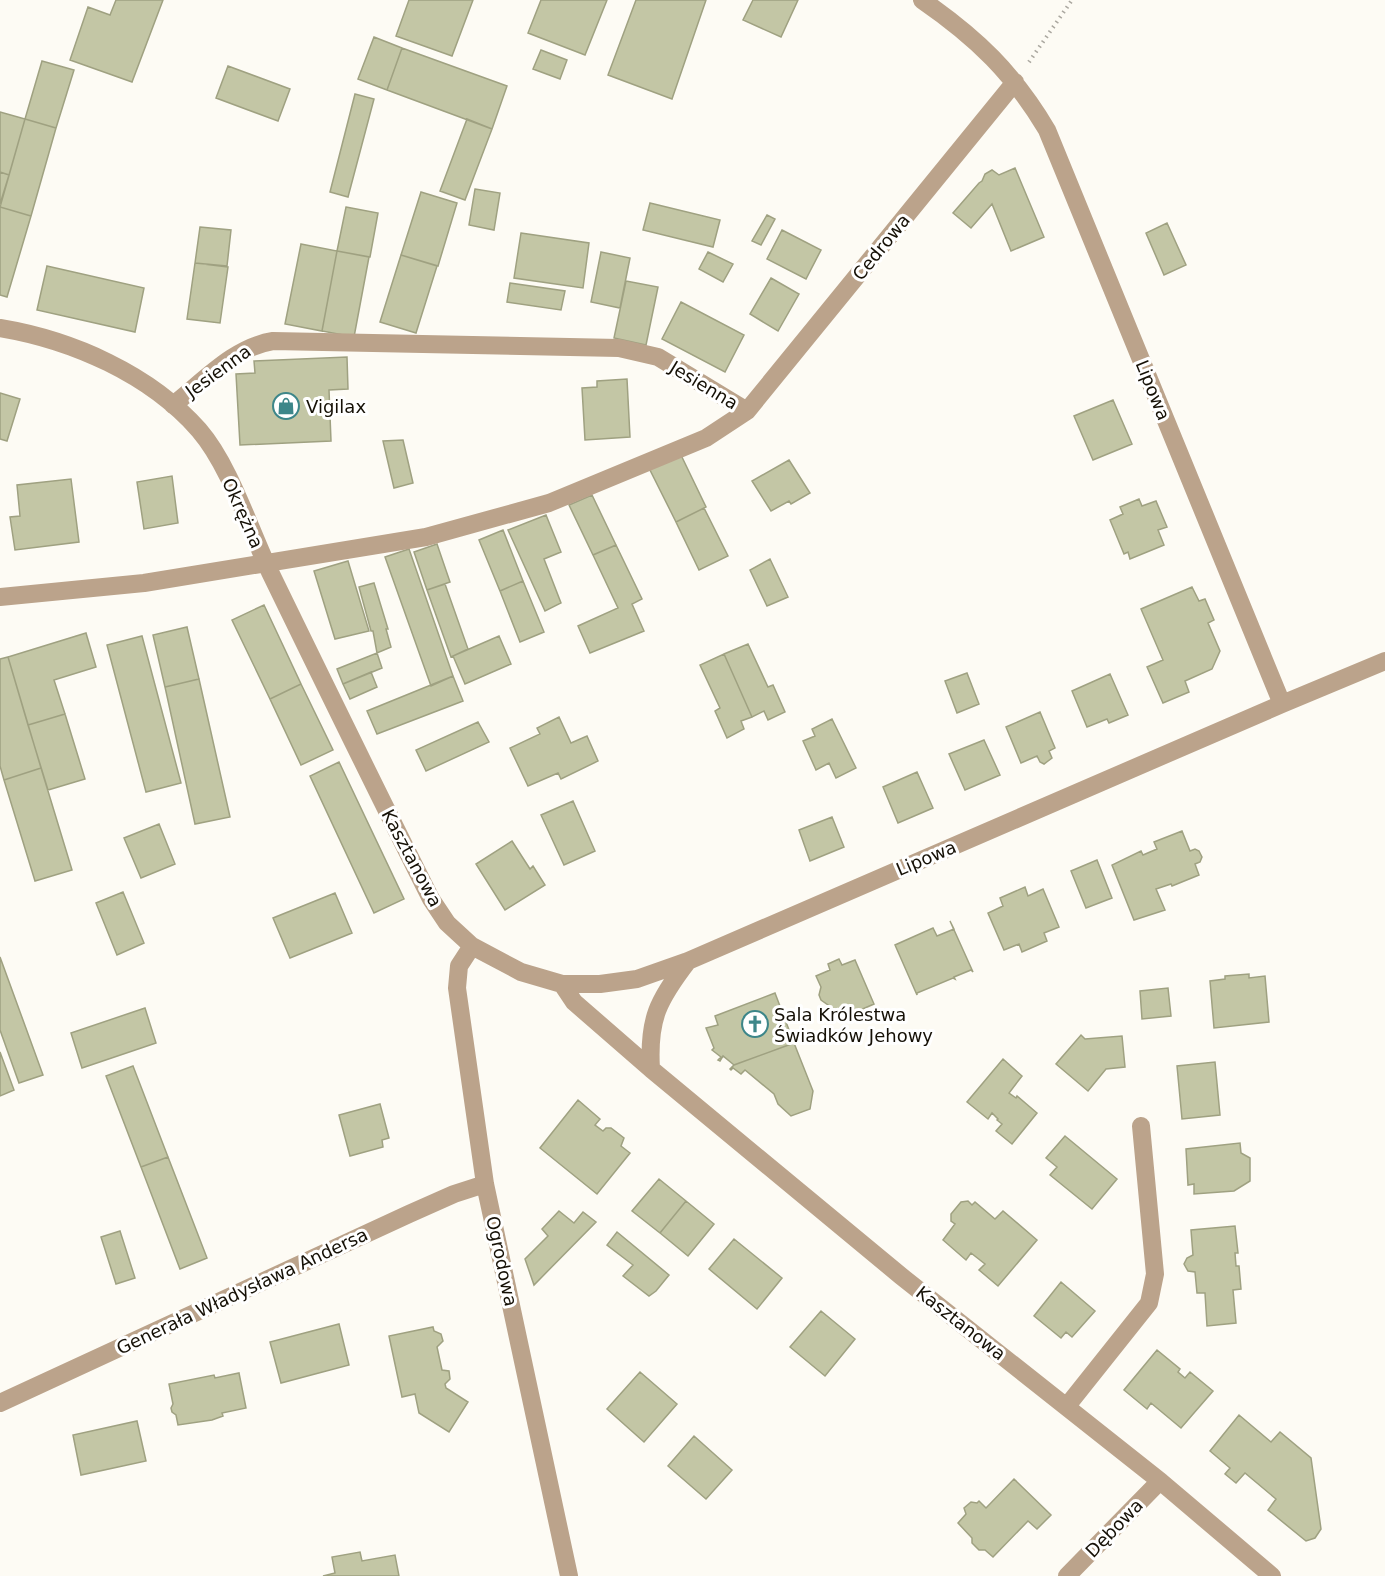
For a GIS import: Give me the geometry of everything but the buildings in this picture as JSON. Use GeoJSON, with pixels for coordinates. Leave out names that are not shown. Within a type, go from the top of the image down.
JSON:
{"type":"FeatureCollection","features":[{"type":"Feature","properties":{"kind":"street"},"geometry":{"type":"LineString","coordinates":[[922,0],[953,21],[991,55],[1014,82]]}},
{"type":"Feature","properties":{"kind":"street","name":"Cedrowa"},"geometry":{"type":"LineString","coordinates":[[747,411],[1014,82]]}},
{"type":"Feature","properties":{"kind":"street","name":"Lipowa"},"geometry":{"type":"LineString","coordinates":[[1014,82],[1047,130],[1282,704]]}},
{"type":"Feature","properties":{"kind":"street","name":"Okrężna"},"geometry":{"type":"LineString","coordinates":[[0,328],[69,345],[122,369],[173,405],[199,430],[218,456],[266,562],[144,583],[0,597]]}},
{"type":"Feature","properties":{"kind":"street","name":"Jesienna"},"geometry":{"type":"LineString","coordinates":[[173,405],[240,352],[257,343],[273,341],[619,348],[658,357],[747,411],[706,438],[549,502],[426,537],[266,562]]}},
{"type":"Feature","properties":{"kind":"street","name":"Kasztanowa"},"geometry":{"type":"LineString","coordinates":[[266,562],[430,899],[447,923],[472,946],[521,972],[562,984],[574,1002],[651,1069],[901,1276],[1160,1480],[1272,1576]]}},
{"type":"Feature","properties":{"kind":"street","name":"Lipowa"},"geometry":{"type":"LineString","coordinates":[[562,984],[600,984],[637,979],[688,961],[1385,661]]}},
{"type":"Feature","properties":{"kind":"street","name":"Ogrodowa"},"geometry":{"type":"LineString","coordinates":[[472,946],[459,966],[457,988],[485,1184],[569,1576]]}},
{"type":"Feature","properties":{"kind":"street"},"geometry":{"type":"LineString","coordinates":[[651,1069],[650,1042],[653,1020],[672,982],[688,961]]}},
{"type":"Feature","properties":{"kind":"street"},"geometry":{"type":"LineString","coordinates":[[1067,1406],[1149,1303],[1155,1274],[1141,1126]]}},
{"type":"Feature","properties":{"kind":"street","name":"Generała Władysława Andersa"},"geometry":{"type":"LineString","coordinates":[[0,1403],[409,1214],[454,1194],[485,1184]]}},
{"type":"Feature","properties":{"kind":"street","name":"Dębowa"},"geometry":{"type":"LineString","coordinates":[[1067,1576],[1160,1480]]}},
{"type":"Feature","properties":{"kind":"path"},"geometry":{"type":"LineString","coordinates":[[1014,82],[1072,0]]}},
{"type":"Feature","properties":{"kind":"place","name":"Vigilax"},"geometry":{"type":"Point","coordinates":[286,406]}},
{"type":"Feature","properties":{"kind":"place","name":"Sala Królestwa Świadków Jehowy"},"geometry":{"type":"Point","coordinates":[755,1024]}}]}
